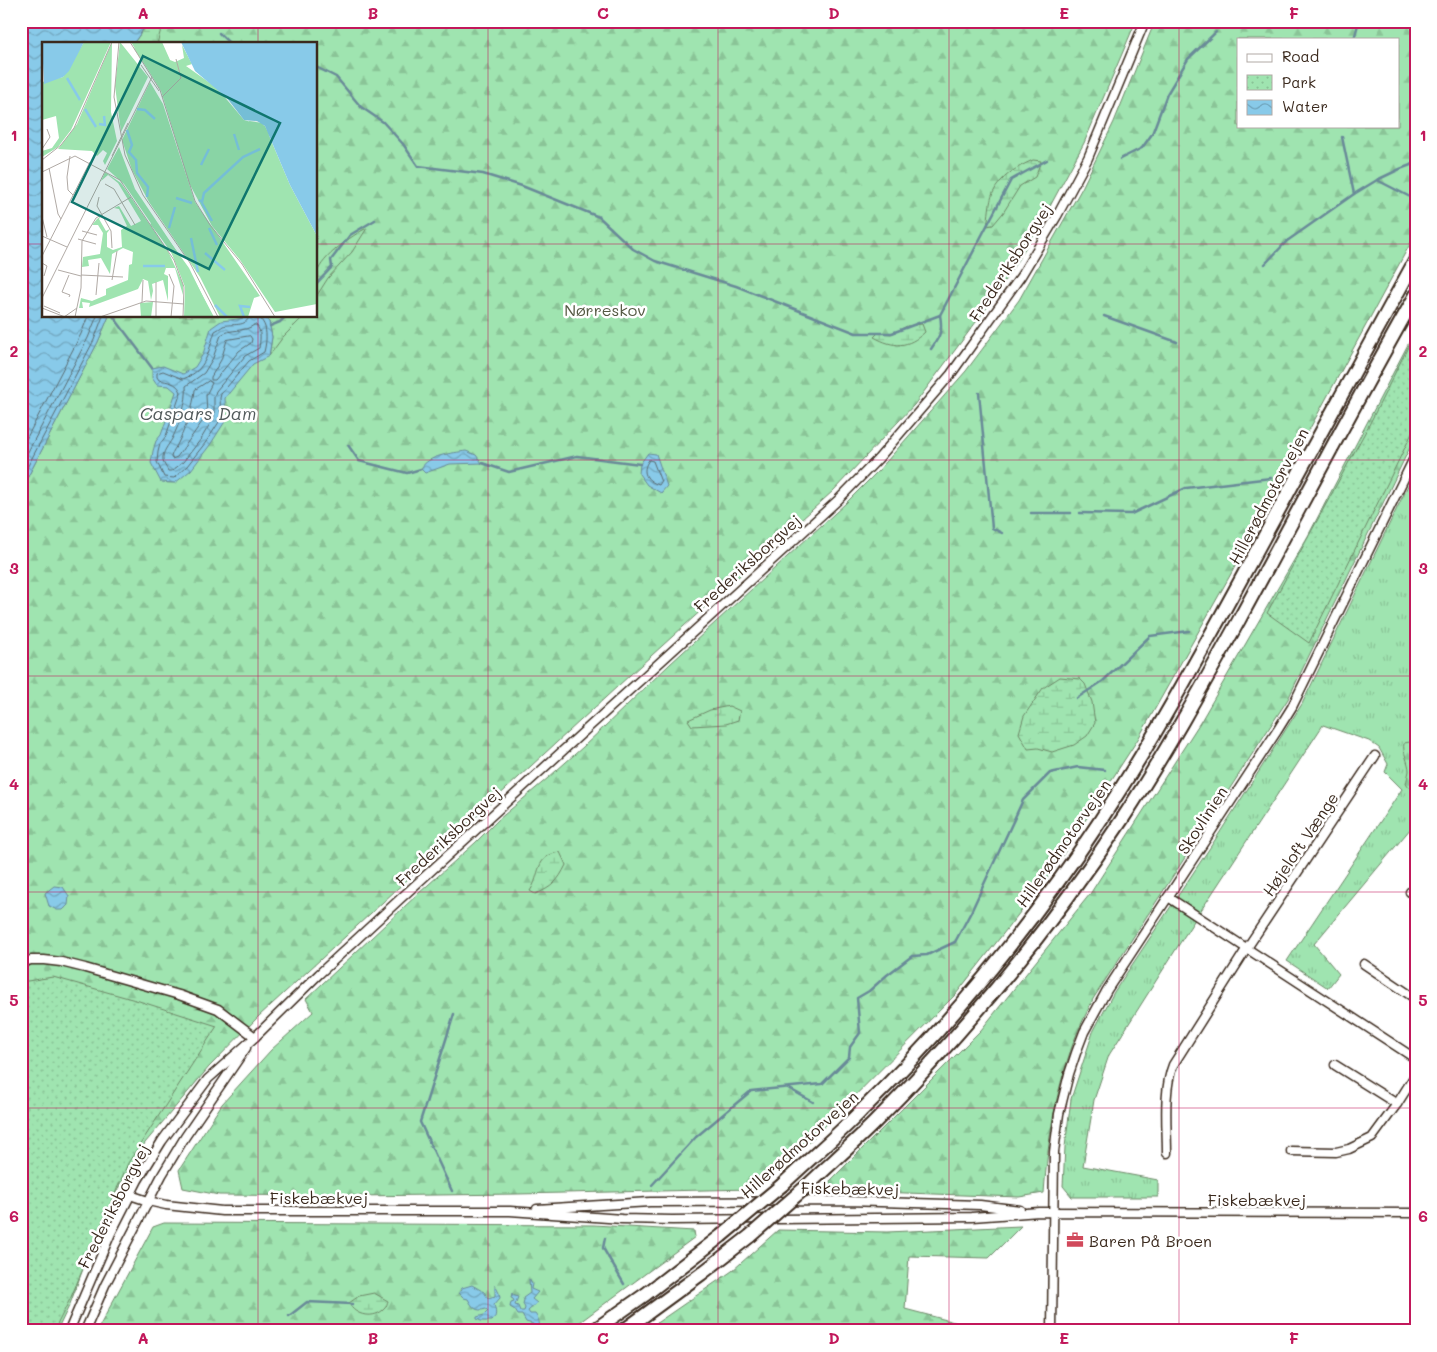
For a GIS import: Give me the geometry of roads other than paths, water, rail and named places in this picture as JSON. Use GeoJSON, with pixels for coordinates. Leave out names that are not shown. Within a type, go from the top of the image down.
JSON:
{"type":"FeatureCollection","features":[{"type":"Feature","properties":{"kind":"highway","name":"Hillerødmotorvejen"},"geometry":{"type":"LineString","coordinates":[[593,1331],[646,1294],[721,1236],[782,1185],[861,1112],[920,1050],[1014,941],[1066,871],[1134,769],[1178,695],[1416,259]]}},
{"type":"Feature","properties":{"kind":"highway","name":"Hillerødmotorvejen"},"geometry":{"type":"LineString","coordinates":[[623,1331],[694,1280],[750,1236],[808,1185],[874,1123],[930,1065],[1025,954],[1123,818],[1199,693],[1416,294]]}},
{"type":"Feature","properties":{"kind":"street","name":"Frederiksborgvej"},"geometry":{"type":"LineString","coordinates":[[68,1331],[111,1233],[130,1195],[162,1141],[208,1079],[255,1037],[386,911],[836,501],[878,459],[951,374],[1021,276],[1088,158],[1145,21]]}},
{"type":"Feature","properties":{"kind":"street","name":"Skovlinien"},"geometry":{"type":"LineString","coordinates":[[1052,1331],[1054,1152],[1059,1114],[1069,1074],[1084,1032],[1107,990],[1292,707],[1416,454]]}},
{"type":"Feature","properties":{"kind":"street","name":"Højeloft Vænge"},"geometry":{"type":"LineString","coordinates":[[1167,1153],[1167,1086],[1173,1065],[1247,948],[1375,756]]}},
{"type":"Feature","properties":{"kind":"street"},"geometry":{"type":"LineString","coordinates":[[1168,897],[1416,1059]]}},
{"type":"Feature","properties":{"kind":"street"},"geometry":{"type":"LineString","coordinates":[[21,963],[31,960],[60,962],[180,995],[218,1009],[255,1037]]}},
{"type":"Feature","properties":{"kind":"street"},"geometry":{"type":"LineString","coordinates":[[1364,964],[1416,999]]}},
{"type":"Feature","properties":{"kind":"street","name":"Frederiksborgvej"},"geometry":{"type":"LineString","coordinates":[[85,1331],[105,1285],[162,1175],[185,1137],[255,1037]]}},
{"type":"Feature","properties":{"kind":"street"},"geometry":{"type":"LineString","coordinates":[[1335,1065],[1397,1104]]}},
{"type":"Feature","properties":{"kind":"street"},"geometry":{"type":"LineString","coordinates":[[1292,1151],[1336,1152],[1349,1149],[1372,1138],[1416,1074]]}},
{"type":"Feature","properties":{"kind":"street","name":"Fiskebækvej"},"geometry":{"type":"LineString","coordinates":[[130,1195],[148,1202],[222,1211],[510,1211],[650,1202],[847,1201],[980,1205],[1039,1212]]}},
{"type":"Feature","properties":{"kind":"street","name":"Fiskebækvej"},"geometry":{"type":"LineString","coordinates":[[510,1211],[622,1219],[672,1220],[972,1217],[1039,1212],[1416,1213]]}},
{"type":"Feature","properties":{"kind":"water"},"geometry":{"type":"Polygon","coordinates":[[[21,21],[149,21],[134,42],[42,42],[42,318],[108,318],[98,342],[21,490],[21,21]]]}},
{"type":"Feature","properties":{"kind":"water","name":"Caspars Dam"},"geometry":{"type":"Polygon","coordinates":[[[265,318],[269,322],[272,337],[269,356],[253,364],[225,398],[226,420],[191,470],[175,483],[161,482],[151,463],[153,451],[156,441],[161,435],[176,392],[169,386],[157,385],[152,378],[152,368],[163,366],[183,374],[195,367],[203,354],[211,328],[221,321],[265,318]]]}},
{"type":"Feature","properties":{"kind":"water"},"geometry":{"type":"Polygon","coordinates":[[[466,451],[476,455],[482,463],[450,464],[425,473],[421,469],[424,464],[434,458],[466,451]]]}},
{"type":"Feature","properties":{"kind":"water"},"geometry":{"type":"Polygon","coordinates":[[[648,453],[656,454],[667,486],[661,493],[647,485],[639,474],[640,464],[648,453]]]}},
{"type":"Feature","properties":{"kind":"water"},"geometry":{"type":"Polygon","coordinates":[[[54,886],[63,887],[69,896],[68,905],[63,910],[57,910],[49,906],[45,893],[54,886]]]}},
{"type":"Feature","properties":{"kind":"water"},"geometry":{"type":"Polygon","coordinates":[[[529,1279],[532,1284],[531,1289],[538,1292],[532,1299],[537,1303],[528,1311],[530,1314],[535,1314],[539,1323],[539,1329],[534,1329],[533,1324],[526,1322],[522,1315],[518,1315],[510,1307],[511,1302],[514,1301],[511,1298],[512,1293],[518,1297],[515,1305],[518,1306],[520,1311],[524,1311],[523,1298],[530,1293],[529,1279]]]}},
{"type":"Feature","properties":{"kind":"water"},"geometry":{"type":"Polygon","coordinates":[[[472,1285],[484,1292],[488,1298],[495,1296],[495,1285],[500,1298],[494,1305],[496,1314],[492,1321],[477,1319],[477,1317],[484,1315],[488,1311],[486,1309],[475,1309],[468,1299],[459,1293],[462,1288],[472,1285]]]}},
{"type":"Feature","properties":{"kind":"waterway"},"geometry":{"type":"LineString","coordinates":[[1354,38],[1359,21]]}},
{"type":"Feature","properties":{"kind":"waterway"},"geometry":{"type":"LineString","coordinates":[[1120,159],[1142,148],[1152,134],[1167,94],[1188,59],[1216,32]]}},
{"type":"Feature","properties":{"kind":"waterway"},"geometry":{"type":"LineString","coordinates":[[219,33],[228,42]]}},
{"type":"Feature","properties":{"kind":"waterway"},"geometry":{"type":"LineString","coordinates":[[318,68],[336,77],[361,107],[383,122],[403,144],[418,166],[483,174],[522,186],[599,217],[633,249],[655,261],[736,286],[856,333],[892,333],[940,315],[940,333],[931,349]]}},
{"type":"Feature","properties":{"kind":"waterway"},"geometry":{"type":"LineString","coordinates":[[1342,137],[1354,194]]}},
{"type":"Feature","properties":{"kind":"waterway"},"geometry":{"type":"LineString","coordinates":[[940,315],[1011,180],[1047,160]]}},
{"type":"Feature","properties":{"kind":"waterway"},"geometry":{"type":"LineString","coordinates":[[1265,264],[1287,241],[1354,194],[1377,180],[1416,163]]}},
{"type":"Feature","properties":{"kind":"waterway"},"geometry":{"type":"LineString","coordinates":[[1377,180],[1416,200]]}},
{"type":"Feature","properties":{"kind":"waterway"},"geometry":{"type":"LineString","coordinates":[[318,282],[332,267],[331,260],[350,235],[375,220]]}},
{"type":"Feature","properties":{"kind":"waterway"},"geometry":{"type":"LineString","coordinates":[[1104,316],[1177,342]]}},
{"type":"Feature","properties":{"kind":"waterway"},"geometry":{"type":"LineString","coordinates":[[114,318],[152,368]]}},
{"type":"Feature","properties":{"kind":"waterway"},"geometry":{"type":"LineString","coordinates":[[270,326],[284,318]]}},
{"type":"Feature","properties":{"kind":"waterway"},"geometry":{"type":"LineString","coordinates":[[979,393],[992,528],[1002,533]]}},
{"type":"Feature","properties":{"kind":"waterway"},"geometry":{"type":"LineString","coordinates":[[348,445],[359,461],[407,473],[421,469]]}},
{"type":"Feature","properties":{"kind":"waterway"},"geometry":{"type":"LineString","coordinates":[[482,463],[509,472],[577,456],[640,464]]}},
{"type":"Feature","properties":{"kind":"waterway"},"geometry":{"type":"LineString","coordinates":[[1080,513],[1131,514],[1186,488],[1271,478]]}},
{"type":"Feature","properties":{"kind":"waterway"},"geometry":{"type":"LineString","coordinates":[[1031,513],[1071,513]]}},
{"type":"Feature","properties":{"kind":"waterway"},"geometry":{"type":"LineString","coordinates":[[1077,698],[1103,681],[1150,636],[1189,631]]}},
{"type":"Feature","properties":{"kind":"waterway"},"geometry":{"type":"LineString","coordinates":[[652,1185],[696,1137],[751,1091],[822,1084],[849,1057],[850,1047],[860,1033],[857,998],[869,991],[912,956],[927,955],[955,942],[1023,800],[1050,773],[1078,767],[1105,770]]}},
{"type":"Feature","properties":{"kind":"waterway"},"geometry":{"type":"LineString","coordinates":[[452,1191],[420,1122],[454,1014]]}},
{"type":"Feature","properties":{"kind":"waterway"},"geometry":{"type":"LineString","coordinates":[[788,1088],[813,1102]]}},
{"type":"Feature","properties":{"kind":"waterway"},"geometry":{"type":"LineString","coordinates":[[605,1238],[603,1248],[624,1284]]}},
{"type":"Feature","properties":{"kind":"waterway"},"geometry":{"type":"LineString","coordinates":[[289,1316],[307,1302],[352,1304]]}},
{"type":"Feature","properties":{"kind":"place","name":"Baren På Broen"},"geometry":{"type":"Point","coordinates":[1075,1240]}},
{"type":"Feature","properties":{"kind":"park label","name":"Nørreskov"},"geometry":{"type":"Point","coordinates":[605,309]}}]}
